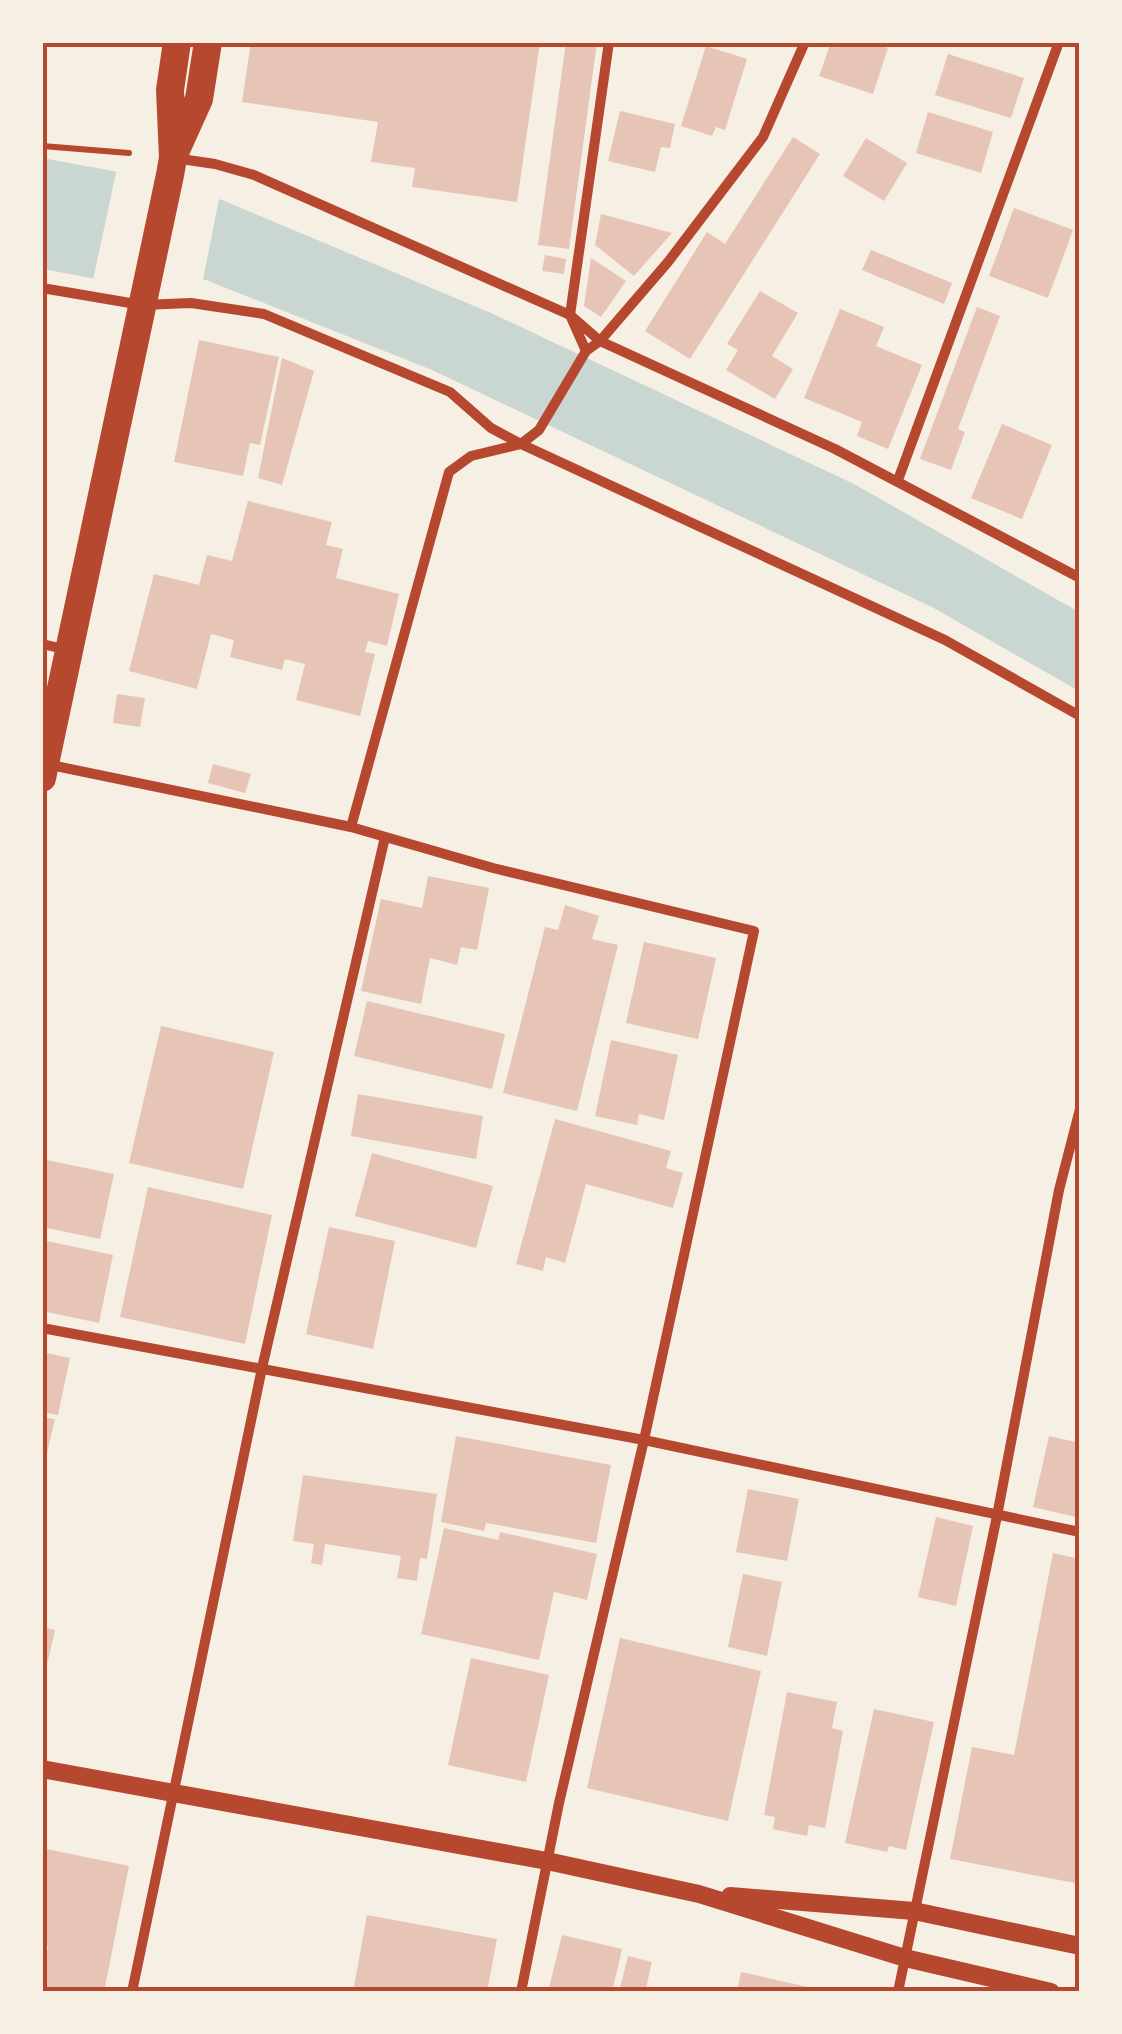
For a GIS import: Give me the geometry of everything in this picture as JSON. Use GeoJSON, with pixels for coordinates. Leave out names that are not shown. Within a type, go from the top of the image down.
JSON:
{"type":"FeatureCollection","features":[{"type":"Feature","properties":{"kind":"highway"},"geometry":{"type":"LineString","coordinates":[[171,166],[170,90],[177,42]]}},
{"type":"Feature","properties":{"kind":"highway"},"geometry":{"type":"LineString","coordinates":[[44,770],[56,647],[144,296],[171,166],[200,99],[208,42]]}},
{"type":"Feature","properties":{"kind":"street"},"geometry":{"type":"LineString","coordinates":[[586,351],[570,315],[609,42]]}},
{"type":"Feature","properties":{"kind":"street"},"geometry":{"type":"LineString","coordinates":[[351,828],[450,472],[471,456],[521,444],[539,430],[586,351],[600,341],[668,262],[763,137],[804,42]]}},
{"type":"Feature","properties":{"kind":"street"},"geometry":{"type":"LineString","coordinates":[[898,480],[1059,42]]}},
{"type":"Feature","properties":{"kind":"street"},"geometry":{"type":"LineString","coordinates":[[171,166],[215,164],[254,175],[570,315],[600,341],[898,480],[1080,578]]}},
{"type":"Feature","properties":{"kind":"street"},"geometry":{"type":"LineString","coordinates":[[42,288],[144,296],[264,314],[450,392],[491,428],[521,444],[945,640],[1080,716]]}},
{"type":"Feature","properties":{"kind":"street"},"geometry":{"type":"LineString","coordinates":[[44,770],[351,828],[493,868],[754,931],[521,1992]]}},
{"type":"Feature","properties":{"kind":"street"},"geometry":{"type":"LineString","coordinates":[[132,1992],[262,1368],[385,837]]}},
{"type":"Feature","properties":{"kind":"street"},"geometry":{"type":"LineString","coordinates":[[898,1992],[997,1516],[1059,1190],[1080,1110]]}},
{"type":"Feature","properties":{"kind":"street"},"geometry":{"type":"LineString","coordinates":[[42,1328],[644,1440],[1080,1532]]}},
{"type":"Feature","properties":{"kind":"street"},"geometry":{"type":"LineString","coordinates":[[42,1770],[547,1861],[699,1894],[904,1958],[1051,1992]]}},
{"type":"Feature","properties":{"kind":"street"},"geometry":{"type":"LineString","coordinates":[[699,1894],[914,1911],[1080,1946]]}},
{"type":"Feature","properties":{"kind":"path"},"geometry":{"type":"LineString","coordinates":[[42,146],[129,153]]}},
{"type":"Feature","properties":{"kind":"shaded area"},"geometry":{"type":"Polygon","coordinates":[[[42,158],[113,171],[222,200],[491,313],[854,484],[1079,612],[1079,691],[932,607],[432,370],[206,280],[91,278],[43,269],[42,158]]]}},
{"type":"Feature","properties":{"kind":"pier"},"geometry":{"type":"Polygon","coordinates":[[[117,168],[220,194],[202,285],[93,280],[117,168]]]}},
{"type":"Feature","properties":{"kind":"building"},"geometry":{"type":"Polygon","coordinates":[[[251,42],[540,42],[517,202],[412,187],[415,168],[371,162],[378,122],[242,102],[251,42]]]}},
{"type":"Feature","properties":{"kind":"building"},"geometry":{"type":"Polygon","coordinates":[[[566,42],[597,42],[569,249],[538,245],[566,42]]]}},
{"type":"Feature","properties":{"kind":"building"},"geometry":{"type":"Polygon","coordinates":[[[840,42],[870,42],[888,48],[873,94],[819,76],[830,45],[838,48],[840,42]]]}},
{"type":"Feature","properties":{"kind":"building"},"geometry":{"type":"Polygon","coordinates":[[[706,46],[747,59],[725,130],[716,127],[712,136],[681,126],[706,46]]]}},
{"type":"Feature","properties":{"kind":"building"},"geometry":{"type":"Polygon","coordinates":[[[948,54],[1024,78],[1011,118],[935,95],[948,54]]]}},
{"type":"Feature","properties":{"kind":"building"},"geometry":{"type":"Polygon","coordinates":[[[620,111],[675,124],[670,148],[661,147],[655,172],[608,161],[620,111]]]}},
{"type":"Feature","properties":{"kind":"building"},"geometry":{"type":"Polygon","coordinates":[[[928,112],[993,132],[981,173],[916,153],[928,112]]]}},
{"type":"Feature","properties":{"kind":"building"},"geometry":{"type":"Polygon","coordinates":[[[793,137],[820,154],[690,359],[645,331],[707,232],[725,244],[793,137]]]}},
{"type":"Feature","properties":{"kind":"building"},"geometry":{"type":"Polygon","coordinates":[[[866,138],[907,163],[884,201],[843,176],[866,138]]]}},
{"type":"Feature","properties":{"kind":"building"},"geometry":{"type":"Polygon","coordinates":[[[1014,208],[1073,230],[1048,298],[989,276],[1014,208]]]}},
{"type":"Feature","properties":{"kind":"building"},"geometry":{"type":"Polygon","coordinates":[[[601,214],[672,233],[634,276],[595,245],[601,214]]]}},
{"type":"Feature","properties":{"kind":"building"},"geometry":{"type":"Polygon","coordinates":[[[871,250],[952,283],[944,304],[862,270],[871,250]]]}},
{"type":"Feature","properties":{"kind":"building"},"geometry":{"type":"Polygon","coordinates":[[[545,255],[566,259],[564,274],[542,271],[545,255]]]}},
{"type":"Feature","properties":{"kind":"building"},"geometry":{"type":"Polygon","coordinates":[[[591,258],[626,281],[601,317],[584,306],[591,258]]]}},
{"type":"Feature","properties":{"kind":"building"},"geometry":{"type":"Polygon","coordinates":[[[760,291],[798,313],[772,356],[793,369],[775,399],[726,370],[738,350],[727,344],[760,291]]]}},
{"type":"Feature","properties":{"kind":"building"},"geometry":{"type":"Polygon","coordinates":[[[977,307],[1000,316],[958,429],[965,432],[951,470],[920,459],[977,307]]]}},
{"type":"Feature","properties":{"kind":"building"},"geometry":{"type":"Polygon","coordinates":[[[840,309],[884,327],[876,346],[922,365],[888,449],[857,436],[862,422],[804,398],[840,309]]]}},
{"type":"Feature","properties":{"kind":"building"},"geometry":{"type":"Polygon","coordinates":[[[199,340],[279,357],[260,445],[250,443],[243,476],[174,462],[199,340]]]}},
{"type":"Feature","properties":{"kind":"building"},"geometry":{"type":"Polygon","coordinates":[[[282,358],[314,371],[282,485],[258,478],[282,358]]]}},
{"type":"Feature","properties":{"kind":"building"},"geometry":{"type":"Polygon","coordinates":[[[1002,424],[1052,445],[1022,519],[971,498],[1002,424]]]}},
{"type":"Feature","properties":{"kind":"building"},"geometry":{"type":"Polygon","coordinates":[[[248,501],[332,522],[326,545],[343,549],[336,578],[399,594],[387,646],[368,641],[365,652],[375,654],[360,716],[296,700],[305,664],[285,659],[282,670],[230,657],[234,640],[211,634],[197,689],[129,671],[154,574],[199,585],[207,555],[232,561],[248,501]]]}},
{"type":"Feature","properties":{"kind":"building"},"geometry":{"type":"Polygon","coordinates":[[[117,694],[145,698],[140,727],[113,723],[117,694]]]}},
{"type":"Feature","properties":{"kind":"building"},"geometry":{"type":"Polygon","coordinates":[[[213,764],[251,774],[245,793],[208,783],[213,764]]]}},
{"type":"Feature","properties":{"kind":"building"},"geometry":{"type":"Polygon","coordinates":[[[428,876],[489,888],[477,950],[461,947],[457,965],[430,958],[421,1004],[361,991],[381,899],[422,908],[428,876]]]}},
{"type":"Feature","properties":{"kind":"building"},"geometry":{"type":"Polygon","coordinates":[[[565,905],[599,916],[592,939],[618,945],[577,1111],[503,1093],[545,927],[558,930],[565,905]]]}},
{"type":"Feature","properties":{"kind":"building"},"geometry":{"type":"Polygon","coordinates":[[[644,942],[716,958],[698,1039],[626,1023],[644,942]]]}},
{"type":"Feature","properties":{"kind":"building"},"geometry":{"type":"Polygon","coordinates":[[[367,1001],[505,1034],[492,1089],[354,1056],[367,1001]]]}},
{"type":"Feature","properties":{"kind":"building"},"geometry":{"type":"Polygon","coordinates":[[[161,1026],[274,1052],[243,1189],[129,1163],[161,1026]]]}},
{"type":"Feature","properties":{"kind":"building"},"geometry":{"type":"Polygon","coordinates":[[[611,1040],[678,1055],[664,1120],[639,1114],[637,1125],[595,1116],[611,1040]]]}},
{"type":"Feature","properties":{"kind":"building"},"geometry":{"type":"Polygon","coordinates":[[[358,1094],[483,1116],[476,1159],[351,1136],[358,1094]]]}},
{"type":"Feature","properties":{"kind":"building"},"geometry":{"type":"Polygon","coordinates":[[[555,1119],[671,1151],[666,1168],[683,1173],[673,1208],[586,1184],[565,1263],[546,1257],[543,1271],[516,1264],[555,1119]]]}},
{"type":"Feature","properties":{"kind":"building"},"geometry":{"type":"Polygon","coordinates":[[[372,1153],[493,1186],[476,1248],[355,1216],[372,1153]]]}},
{"type":"Feature","properties":{"kind":"building"},"geometry":{"type":"Polygon","coordinates":[[[42,1159],[114,1174],[100,1239],[42,1227],[42,1159]]]}},
{"type":"Feature","properties":{"kind":"building"},"geometry":{"type":"Polygon","coordinates":[[[148,1187],[272,1215],[245,1344],[120,1317],[148,1187]]]}},
{"type":"Feature","properties":{"kind":"building"},"geometry":{"type":"Polygon","coordinates":[[[329,1227],[395,1241],[373,1349],[306,1334],[329,1227]]]}},
{"type":"Feature","properties":{"kind":"building"},"geometry":{"type":"Polygon","coordinates":[[[42,1240],[113,1255],[99,1323],[42,1311],[42,1240]]]}},
{"type":"Feature","properties":{"kind":"building"},"geometry":{"type":"Polygon","coordinates":[[[42,1352],[70,1358],[58,1415],[42,1412],[42,1352]]]}},
{"type":"Feature","properties":{"kind":"building"},"geometry":{"type":"Polygon","coordinates":[[[42,1417],[55,1419],[44,1466],[42,1466],[42,1417]]]}},
{"type":"Feature","properties":{"kind":"building"},"geometry":{"type":"Polygon","coordinates":[[[456,1436],[611,1465],[596,1543],[486,1523],[484,1531],[441,1522],[456,1436]]]}},
{"type":"Feature","properties":{"kind":"building"},"geometry":{"type":"Polygon","coordinates":[[[1049,1436],[1080,1443],[1080,1518],[1033,1507],[1049,1436]]]}},
{"type":"Feature","properties":{"kind":"building"},"geometry":{"type":"Polygon","coordinates":[[[303,1475],[437,1494],[427,1559],[420,1558],[417,1581],[397,1578],[401,1556],[325,1544],[322,1565],[311,1563],[314,1544],[293,1541],[303,1475]]]}},
{"type":"Feature","properties":{"kind":"building"},"geometry":{"type":"Polygon","coordinates":[[[748,1489],[799,1499],[787,1561],[736,1552],[748,1489]]]}},
{"type":"Feature","properties":{"kind":"building"},"geometry":{"type":"Polygon","coordinates":[[[936,1517],[973,1526],[956,1606],[918,1597],[936,1517]]]}},
{"type":"Feature","properties":{"kind":"building"},"geometry":{"type":"Polygon","coordinates":[[[444,1528],[498,1540],[500,1532],[597,1554],[587,1600],[554,1592],[539,1660],[421,1634],[444,1528]]]}},
{"type":"Feature","properties":{"kind":"building"},"geometry":{"type":"Polygon","coordinates":[[[1053,1553],[1080,1559],[1080,1884],[950,1859],[972,1747],[1014,1755],[1053,1553]]]}},
{"type":"Feature","properties":{"kind":"building"},"geometry":{"type":"Polygon","coordinates":[[[743,1574],[782,1582],[767,1656],[728,1647],[743,1574]]]}},
{"type":"Feature","properties":{"kind":"building"},"geometry":{"type":"Polygon","coordinates":[[[42,1627],[55,1630],[44,1677],[42,1677],[42,1627]]]}},
{"type":"Feature","properties":{"kind":"building"},"geometry":{"type":"Polygon","coordinates":[[[620,1638],[761,1671],[728,1821],[587,1788],[620,1638]]]}},
{"type":"Feature","properties":{"kind":"building"},"geometry":{"type":"Polygon","coordinates":[[[471,1658],[549,1675],[526,1782],[448,1765],[471,1658]]]}},
{"type":"Feature","properties":{"kind":"building"},"geometry":{"type":"Polygon","coordinates":[[[787,1692],[837,1702],[832,1728],[843,1731],[825,1828],[809,1825],[807,1836],[773,1829],[775,1817],[764,1815],[787,1692]]]}},
{"type":"Feature","properties":{"kind":"building"},"geometry":{"type":"Polygon","coordinates":[[[874,1709],[934,1722],[906,1850],[889,1846],[887,1852],[845,1843],[874,1709]]]}},
{"type":"Feature","properties":{"kind":"building"},"geometry":{"type":"Polygon","coordinates":[[[42,1848],[129,1866],[104,1992],[42,1992],[48,1947],[42,1937],[42,1848]]]}},
{"type":"Feature","properties":{"kind":"building"},"geometry":{"type":"Polygon","coordinates":[[[367,1915],[497,1939],[487,1992],[353,1992],[367,1915]]]}},
{"type":"Feature","properties":{"kind":"building"},"geometry":{"type":"Polygon","coordinates":[[[562,1935],[622,1949],[612,1992],[548,1992],[562,1935]]]}},
{"type":"Feature","properties":{"kind":"building"},"geometry":{"type":"Polygon","coordinates":[[[628,1956],[652,1962],[645,1992],[619,1992],[628,1956]]]}},
{"type":"Feature","properties":{"kind":"building"},"geometry":{"type":"Polygon","coordinates":[[[741,1972],[822,1990],[822,1992],[737,1992],[741,1972]]]}}]}
